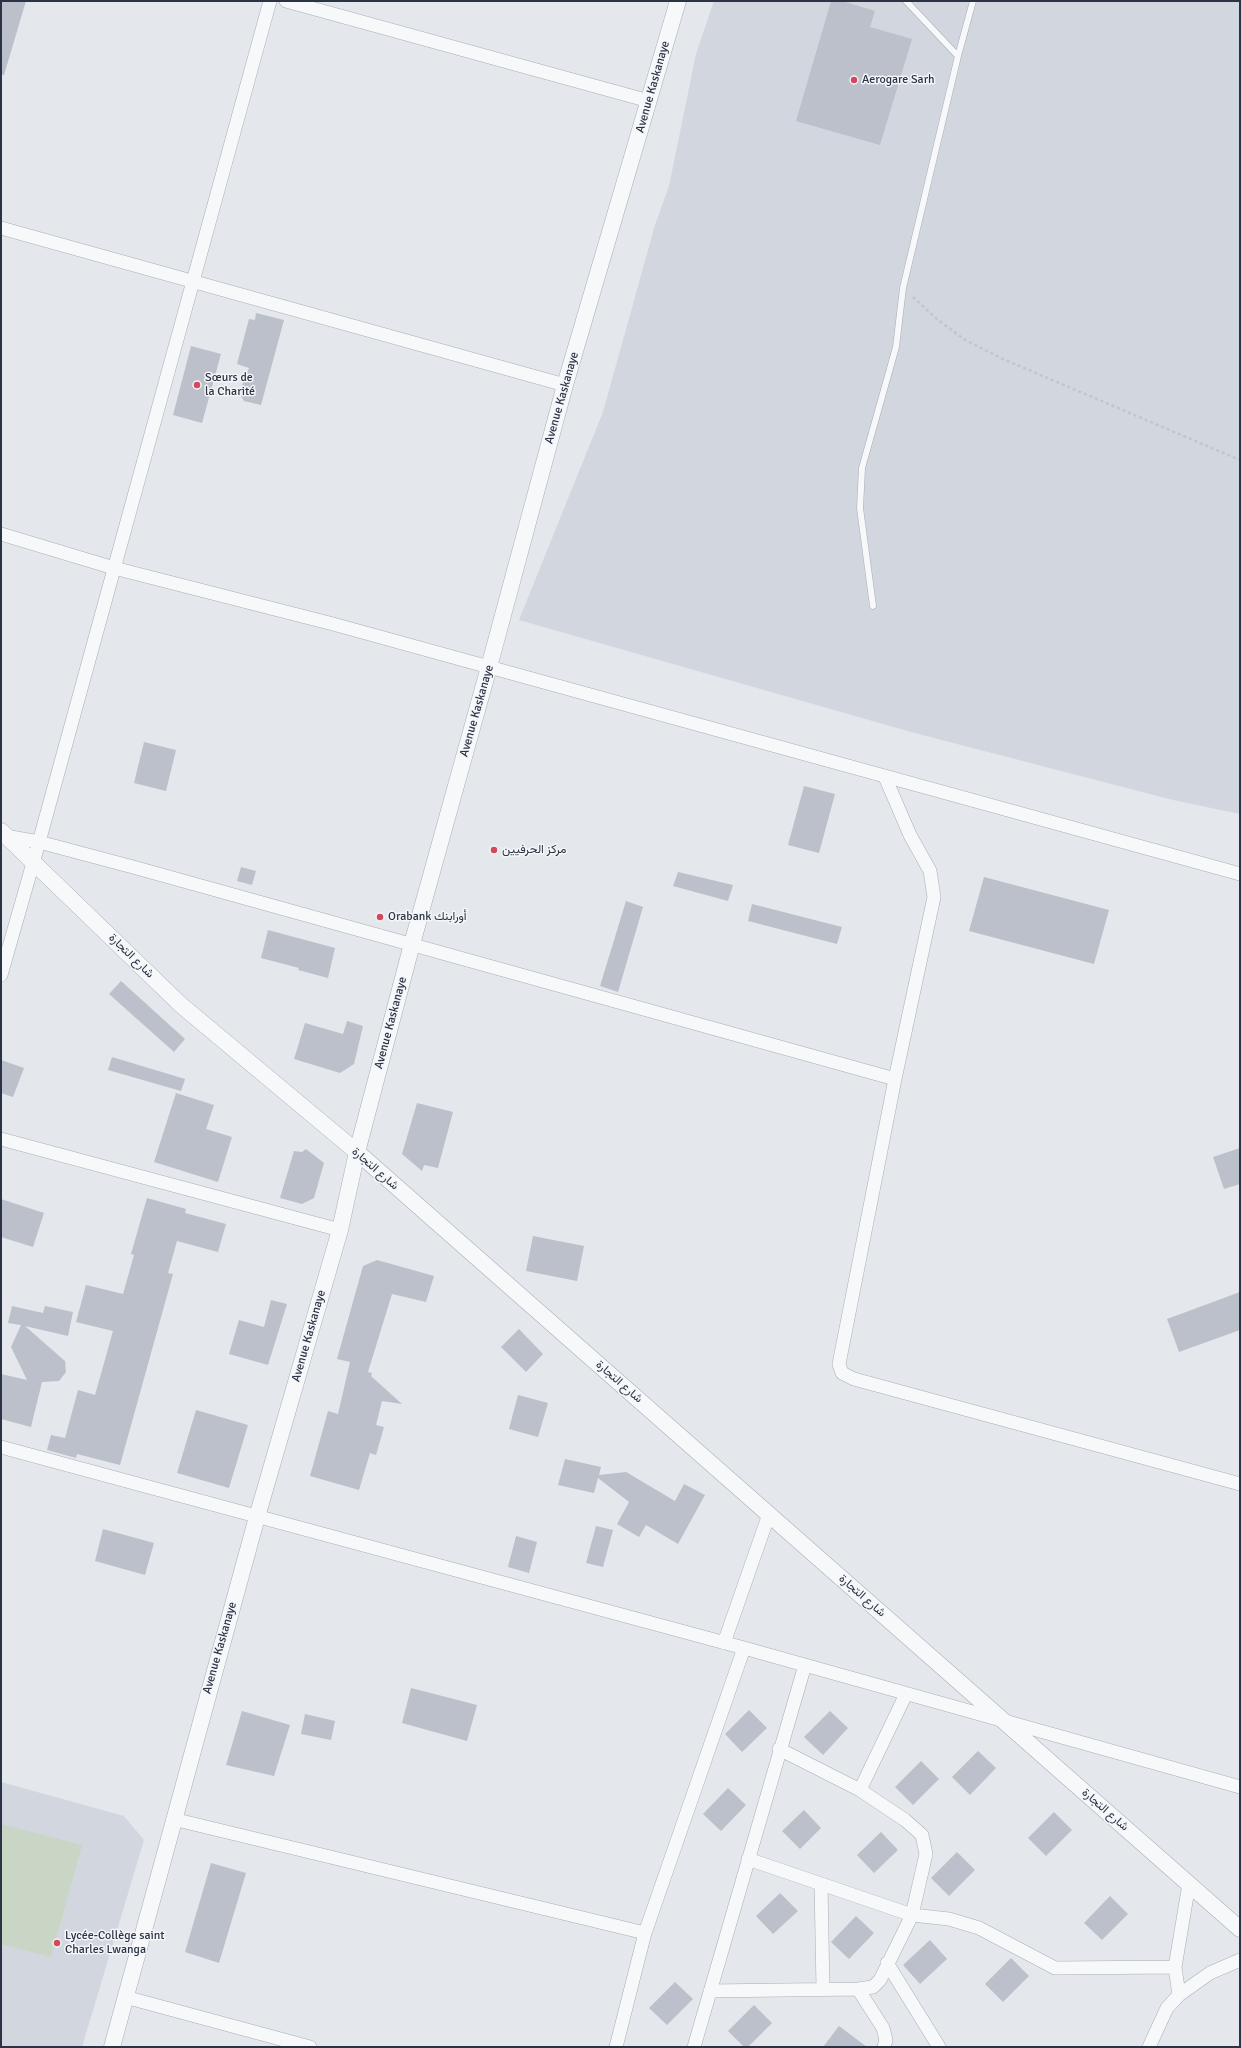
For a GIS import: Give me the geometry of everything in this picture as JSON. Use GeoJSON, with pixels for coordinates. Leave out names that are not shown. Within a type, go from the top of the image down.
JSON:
{"type":"FeatureCollection","features":[{"type":"Feature","properties":{"kind":"street"},"geometry":{"type":"LineString","coordinates":[[1,975],[39,842],[270,1]]}},
{"type":"Feature","properties":{"kind":"street"},"geometry":{"type":"LineString","coordinates":[[286,1],[649,101]]}},
{"type":"Feature","properties":{"kind":"street","name":"Avenue Kaskanaye"},"geometry":{"type":"LineString","coordinates":[[112,2047],[173,1819],[257,1517],[340,1230],[357,1152],[412,944],[565,385],[678,1]]}},
{"type":"Feature","properties":{"kind":"street"},"geometry":{"type":"LineString","coordinates":[[1,228],[565,385]]}},
{"type":"Feature","properties":{"kind":"street"},"geometry":{"type":"LineString","coordinates":[[1,534],[114,568],[333,624],[1240,874]]}},
{"type":"Feature","properties":{"kind":"street"},"geometry":{"type":"LineString","coordinates":[[884,777],[910,835],[930,871],[934,897],[895,1079],[839,1364],[842,1373],[854,1379],[1240,1484]]}},
{"type":"Feature","properties":{"kind":"street"},"geometry":{"type":"LineString","coordinates":[[3,835],[39,842],[412,944],[895,1079]]}},
{"type":"Feature","properties":{"kind":"street","name":"شارع التجارة"},"geometry":{"type":"LineString","coordinates":[[3,835],[181,1004],[357,1152],[1240,1929]]}},
{"type":"Feature","properties":{"kind":"street"},"geometry":{"type":"LineString","coordinates":[[1,1139],[340,1230]]}},
{"type":"Feature","properties":{"kind":"street"},"geometry":{"type":"LineString","coordinates":[[1,1447],[744,1648],[1006,1723],[1240,1787]]}},
{"type":"Feature","properties":{"kind":"street"},"geometry":{"type":"LineString","coordinates":[[724,1643],[769,1514]]}},
{"type":"Feature","properties":{"kind":"street"},"geometry":{"type":"LineString","coordinates":[[616,2047],[645,1933],[744,1648]]}},
{"type":"Feature","properties":{"kind":"street"},"geometry":{"type":"LineString","coordinates":[[694,2047],[779,1749],[805,1665]]}},
{"type":"Feature","properties":{"kind":"street"},"geometry":{"type":"LineString","coordinates":[[860,1790],[906,1694]]}},
{"type":"Feature","properties":{"kind":"street"},"geometry":{"type":"LineString","coordinates":[[710,1991],[858,1989],[873,1987],[880,1980],[887,1963],[912,1915],[926,1854],[922,1835],[905,1820],[860,1790],[779,1749]]}},
{"type":"Feature","properties":{"kind":"street"},"geometry":{"type":"LineString","coordinates":[[173,1819],[645,1933]]}},
{"type":"Feature","properties":{"kind":"street"},"geometry":{"type":"LineString","coordinates":[[748,1859],[912,1915],[949,1919],[979,1928],[1055,1968],[1175,1967]]}},
{"type":"Feature","properties":{"kind":"street"},"geometry":{"type":"LineString","coordinates":[[821,1884],[823,1989]]}},
{"type":"Feature","properties":{"kind":"street"},"geometry":{"type":"LineString","coordinates":[[1179,1994],[1175,1967],[1189,1884]]}},
{"type":"Feature","properties":{"kind":"street"},"geometry":{"type":"LineString","coordinates":[[1149,2047],[1167,2008],[1179,1994],[1210,1973],[1240,1960]]}},
{"type":"Feature","properties":{"kind":"street"},"geometry":{"type":"LineString","coordinates":[[887,1963],[939,2047]]}},
{"type":"Feature","properties":{"kind":"street"},"geometry":{"type":"LineString","coordinates":[[858,1989],[883,2028],[886,2040],[884,2047]]}},
{"type":"Feature","properties":{"kind":"street"},"geometry":{"type":"LineString","coordinates":[[125,1997],[310,2047]]}},
{"type":"Feature","properties":{"kind":"lane"},"geometry":{"type":"LineString","coordinates":[[906,1],[958,56]]}},
{"type":"Feature","properties":{"kind":"lane"},"geometry":{"type":"LineString","coordinates":[[873,606],[860,508],[862,468],[896,347],[903,288],[958,56],[973,1]]}},
{"type":"Feature","properties":{"kind":"path"},"geometry":{"type":"LineString","coordinates":[[903,288],[937,319],[971,343],[1044,377],[1240,460]]}},
{"type":"Feature","properties":{"kind":"shaded area"},"geometry":{"type":"Polygon","coordinates":[[[714,1],[1240,1],[1240,814],[1173,800],[911,732],[519,620],[603,412],[655,225],[669,186],[696,54],[714,1]]]}},
{"type":"Feature","properties":{"kind":"shaded area","name":"Lycée-Collège saint Charles Lwanga"},"geometry":{"type":"Polygon","coordinates":[[[1,1782],[124,1816],[144,1840],[82,2047],[1,2047],[1,1782]]]}},
{"type":"Feature","properties":{"kind":"green space"},"geometry":{"type":"Polygon","coordinates":[[[1,1824],[82,1845],[51,1957],[1,1944],[1,1824]]]}},
{"type":"Feature","properties":{"kind":"building"},"geometry":{"type":"Polygon","coordinates":[[[1,1],[26,1],[4,75],[1,75],[1,1]]]}},
{"type":"Feature","properties":{"kind":"building","name":"Aerogare Sarh"},"geometry":{"type":"Polygon","coordinates":[[[831,1],[842,1],[875,11],[870,27],[912,39],[880,145],[796,121],[831,1]]]}},
{"type":"Feature","properties":{"kind":"building"},"geometry":{"type":"Polygon","coordinates":[[[256,313],[284,320],[261,405],[244,401],[239,393],[249,368],[237,364],[249,319],[255,320],[256,313]]]}},
{"type":"Feature","properties":{"kind":"building","name":"Sœurs de la Charité"},"geometry":{"type":"Polygon","coordinates":[[[191,346],[221,354],[202,423],[173,415],[191,346]]]}},
{"type":"Feature","properties":{"kind":"building"},"geometry":{"type":"Polygon","coordinates":[[[144,742],[176,750],[166,791],[134,783],[144,742]]]}},
{"type":"Feature","properties":{"kind":"building"},"geometry":{"type":"Polygon","coordinates":[[[804,786],[835,794],[819,853],[788,845],[804,786]]]}},
{"type":"Feature","properties":{"kind":"building"},"geometry":{"type":"Polygon","coordinates":[[[241,867],[256,871],[252,885],[237,881],[241,867]]]}},
{"type":"Feature","properties":{"kind":"building"},"geometry":{"type":"Polygon","coordinates":[[[678,872],[733,885],[728,901],[673,886],[678,872]]]}},
{"type":"Feature","properties":{"kind":"building"},"geometry":{"type":"Polygon","coordinates":[[[984,877],[1109,910],[1094,964],[969,931],[984,877]]]}},
{"type":"Feature","properties":{"kind":"building"},"geometry":{"type":"Polygon","coordinates":[[[626,901],[643,907],[618,992],[600,986],[626,901]]]}},
{"type":"Feature","properties":{"kind":"building"},"geometry":{"type":"Polygon","coordinates":[[[752,904],[842,927],[837,944],[748,921],[752,904]]]}},
{"type":"Feature","properties":{"kind":"building"},"geometry":{"type":"Polygon","coordinates":[[[268,930],[335,948],[328,978],[298,970],[299,968],[261,958],[268,930]]]}},
{"type":"Feature","properties":{"kind":"building"},"geometry":{"type":"Polygon","coordinates":[[[121,981],[185,1039],[174,1052],[109,994],[121,981]]]}},
{"type":"Feature","properties":{"kind":"building"},"geometry":{"type":"Polygon","coordinates":[[[347,1021],[363,1026],[354,1064],[340,1073],[294,1059],[305,1023],[343,1034],[347,1021]]]}},
{"type":"Feature","properties":{"kind":"building"},"geometry":{"type":"Polygon","coordinates":[[[112,1057],[185,1079],[181,1091],[108,1070],[112,1057]]]}},
{"type":"Feature","properties":{"kind":"building"},"geometry":{"type":"Polygon","coordinates":[[[1,1060],[24,1068],[13,1097],[1,1093],[1,1060]]]}},
{"type":"Feature","properties":{"kind":"building"},"geometry":{"type":"Polygon","coordinates":[[[176,1093],[214,1105],[206,1129],[232,1137],[218,1182],[154,1162],[176,1093]]]}},
{"type":"Feature","properties":{"kind":"building"},"geometry":{"type":"Polygon","coordinates":[[[417,1103],[453,1112],[438,1168],[424,1165],[422,1171],[402,1154],[417,1103]]]}},
{"type":"Feature","properties":{"kind":"building"},"geometry":{"type":"Polygon","coordinates":[[[1240,1148],[1240,1184],[1224,1189],[1213,1157],[1240,1148]]]}},
{"type":"Feature","properties":{"kind":"building"},"geometry":{"type":"Polygon","coordinates":[[[306,1149],[324,1163],[314,1198],[302,1204],[280,1198],[294,1151],[302,1152],[306,1149]]]}},
{"type":"Feature","properties":{"kind":"building"},"geometry":{"type":"Polygon","coordinates":[[[147,1198],[186,1209],[185,1213],[226,1224],[218,1252],[177,1241],[168,1273],[173,1274],[120,1465],[77,1454],[76,1458],[47,1450],[51,1435],[65,1438],[78,1390],[95,1395],[113,1331],[76,1322],[86,1285],[123,1294],[134,1255],[131,1254],[147,1198]]]}},
{"type":"Feature","properties":{"kind":"building"},"geometry":{"type":"Polygon","coordinates":[[[1,1199],[44,1213],[33,1247],[1,1237],[1,1199]]]}},
{"type":"Feature","properties":{"kind":"building"},"geometry":{"type":"Polygon","coordinates":[[[533,1236],[584,1246],[577,1281],[526,1271],[533,1236]]]}},
{"type":"Feature","properties":{"kind":"building"},"geometry":{"type":"Polygon","coordinates":[[[377,1260],[434,1276],[426,1302],[392,1294],[368,1372],[372,1373],[371,1376],[402,1404],[382,1401],[376,1425],[384,1427],[376,1455],[370,1453],[359,1490],[310,1476],[328,1411],[338,1414],[350,1362],[337,1359],[363,1266],[377,1260]]]}},
{"type":"Feature","properties":{"kind":"building"},"geometry":{"type":"Polygon","coordinates":[[[1240,1292],[1240,1330],[1179,1352],[1167,1319],[1240,1292]]]}},
{"type":"Feature","properties":{"kind":"building"},"geometry":{"type":"Polygon","coordinates":[[[271,1300],[287,1304],[268,1365],[229,1354],[239,1320],[264,1327],[271,1300]]]}},
{"type":"Feature","properties":{"kind":"building"},"geometry":{"type":"Polygon","coordinates":[[[12,1306],[43,1313],[45,1306],[73,1312],[68,1336],[25,1326],[65,1361],[66,1372],[59,1381],[42,1382],[31,1427],[1,1419],[1,1374],[27,1380],[11,1347],[21,1325],[8,1323],[12,1306]]]}},
{"type":"Feature","properties":{"kind":"building"},"geometry":{"type":"Polygon","coordinates":[[[519,1329],[543,1354],[526,1372],[501,1347],[519,1329]]]}},
{"type":"Feature","properties":{"kind":"building"},"geometry":{"type":"Polygon","coordinates":[[[518,1395],[548,1403],[538,1437],[509,1429],[518,1395]]]}},
{"type":"Feature","properties":{"kind":"building"},"geometry":{"type":"Polygon","coordinates":[[[196,1410],[248,1425],[229,1488],[177,1473],[196,1410]]]}},
{"type":"Feature","properties":{"kind":"building"},"geometry":{"type":"Polygon","coordinates":[[[565,1459],[601,1467],[599,1475],[626,1472],[675,1501],[684,1484],[705,1495],[678,1544],[646,1525],[639,1537],[617,1524],[629,1502],[598,1478],[594,1493],[558,1485],[565,1459]]]}},
{"type":"Feature","properties":{"kind":"building"},"geometry":{"type":"Polygon","coordinates":[[[596,1526],[613,1530],[603,1567],[586,1563],[596,1526]]]}},
{"type":"Feature","properties":{"kind":"building"},"geometry":{"type":"Polygon","coordinates":[[[103,1529],[154,1543],[145,1575],[95,1561],[103,1529]]]}},
{"type":"Feature","properties":{"kind":"building"},"geometry":{"type":"Polygon","coordinates":[[[516,1536],[537,1542],[529,1573],[508,1567],[516,1536]]]}},
{"type":"Feature","properties":{"kind":"building"},"geometry":{"type":"Polygon","coordinates":[[[411,1688],[477,1705],[467,1741],[402,1723],[411,1688]]]}},
{"type":"Feature","properties":{"kind":"building"},"geometry":{"type":"Polygon","coordinates":[[[749,1710],[767,1728],[742,1752],[725,1734],[749,1710]]]}},
{"type":"Feature","properties":{"kind":"building"},"geometry":{"type":"Polygon","coordinates":[[[242,1711],[290,1725],[274,1776],[226,1765],[242,1711]]]}},
{"type":"Feature","properties":{"kind":"building"},"geometry":{"type":"Polygon","coordinates":[[[830,1711],[848,1728],[823,1755],[804,1737],[830,1711]]]}},
{"type":"Feature","properties":{"kind":"building"},"geometry":{"type":"Polygon","coordinates":[[[305,1714],[335,1721],[331,1740],[301,1734],[305,1714]]]}},
{"type":"Feature","properties":{"kind":"building"},"geometry":{"type":"Polygon","coordinates":[[[978,1751],[996,1768],[970,1795],[952,1777],[978,1751]]]}},
{"type":"Feature","properties":{"kind":"building"},"geometry":{"type":"Polygon","coordinates":[[[921,1761],[939,1779],[913,1805],[895,1787],[921,1761]]]}},
{"type":"Feature","properties":{"kind":"building"},"geometry":{"type":"Polygon","coordinates":[[[728,1788],[746,1805],[721,1831],[703,1814],[728,1788]]]}},
{"type":"Feature","properties":{"kind":"building"},"geometry":{"type":"Polygon","coordinates":[[[804,1810],[821,1828],[800,1849],[782,1831],[804,1810]]]}},
{"type":"Feature","properties":{"kind":"building"},"geometry":{"type":"Polygon","coordinates":[[[1054,1812],[1072,1830],[1046,1856],[1028,1838],[1054,1812]]]}},
{"type":"Feature","properties":{"kind":"building"},"geometry":{"type":"Polygon","coordinates":[[[881,1832],[898,1850],[874,1873],[857,1855],[881,1832]]]}},
{"type":"Feature","properties":{"kind":"building"},"geometry":{"type":"Polygon","coordinates":[[[957,1852],[975,1870],[949,1896],[931,1878],[957,1852]]]}},
{"type":"Feature","properties":{"kind":"building"},"geometry":{"type":"Polygon","coordinates":[[[211,1863],[246,1873],[219,1963],[185,1952],[211,1863]]]}},
{"type":"Feature","properties":{"kind":"building"},"geometry":{"type":"Polygon","coordinates":[[[780,1893],[798,1911],[773,1934],[756,1916],[780,1893]]]}},
{"type":"Feature","properties":{"kind":"building"},"geometry":{"type":"Polygon","coordinates":[[[1110,1896],[1128,1914],[1102,1940],[1084,1923],[1110,1896]]]}},
{"type":"Feature","properties":{"kind":"building"},"geometry":{"type":"Polygon","coordinates":[[[856,1916],[874,1933],[849,1959],[831,1942],[856,1916]]]}},
{"type":"Feature","properties":{"kind":"building"},"geometry":{"type":"Polygon","coordinates":[[[930,1940],[947,1959],[920,1984],[903,1965],[930,1940]]]}},
{"type":"Feature","properties":{"kind":"building"},"geometry":{"type":"Polygon","coordinates":[[[1011,1958],[1029,1976],[1003,2002],[985,1984],[1011,1958]]]}},
{"type":"Feature","properties":{"kind":"building"},"geometry":{"type":"Polygon","coordinates":[[[675,1982],[693,1999],[667,2025],[649,2008],[675,1982]]]}},
{"type":"Feature","properties":{"kind":"building"},"geometry":{"type":"Polygon","coordinates":[[[754,2005],[772,2023],[748,2047],[744,2047],[728,2031],[754,2005]]]}},
{"type":"Feature","properties":{"kind":"building"},"geometry":{"type":"Polygon","coordinates":[[[839,2026],[867,2047],[823,2047],[839,2026]]]}},
{"type":"Feature","properties":{"kind":"place","name":"Aerogare Sarh"},"geometry":{"type":"Point","coordinates":[854,80]}},
{"type":"Feature","properties":{"kind":"place","name":"Sœurs de la Charité"},"geometry":{"type":"Point","coordinates":[197,385]}},
{"type":"Feature","properties":{"kind":"place","name":"مركز الحرفيين"},"geometry":{"type":"Point","coordinates":[494,850]}},
{"type":"Feature","properties":{"kind":"place","name":"Orabank أورابنك"},"geometry":{"type":"Point","coordinates":[380,917]}},
{"type":"Feature","properties":{"kind":"place","name":"Lycée-Collège saint Charles Lwanga"},"geometry":{"type":"Point","coordinates":[57,1943]}}]}
